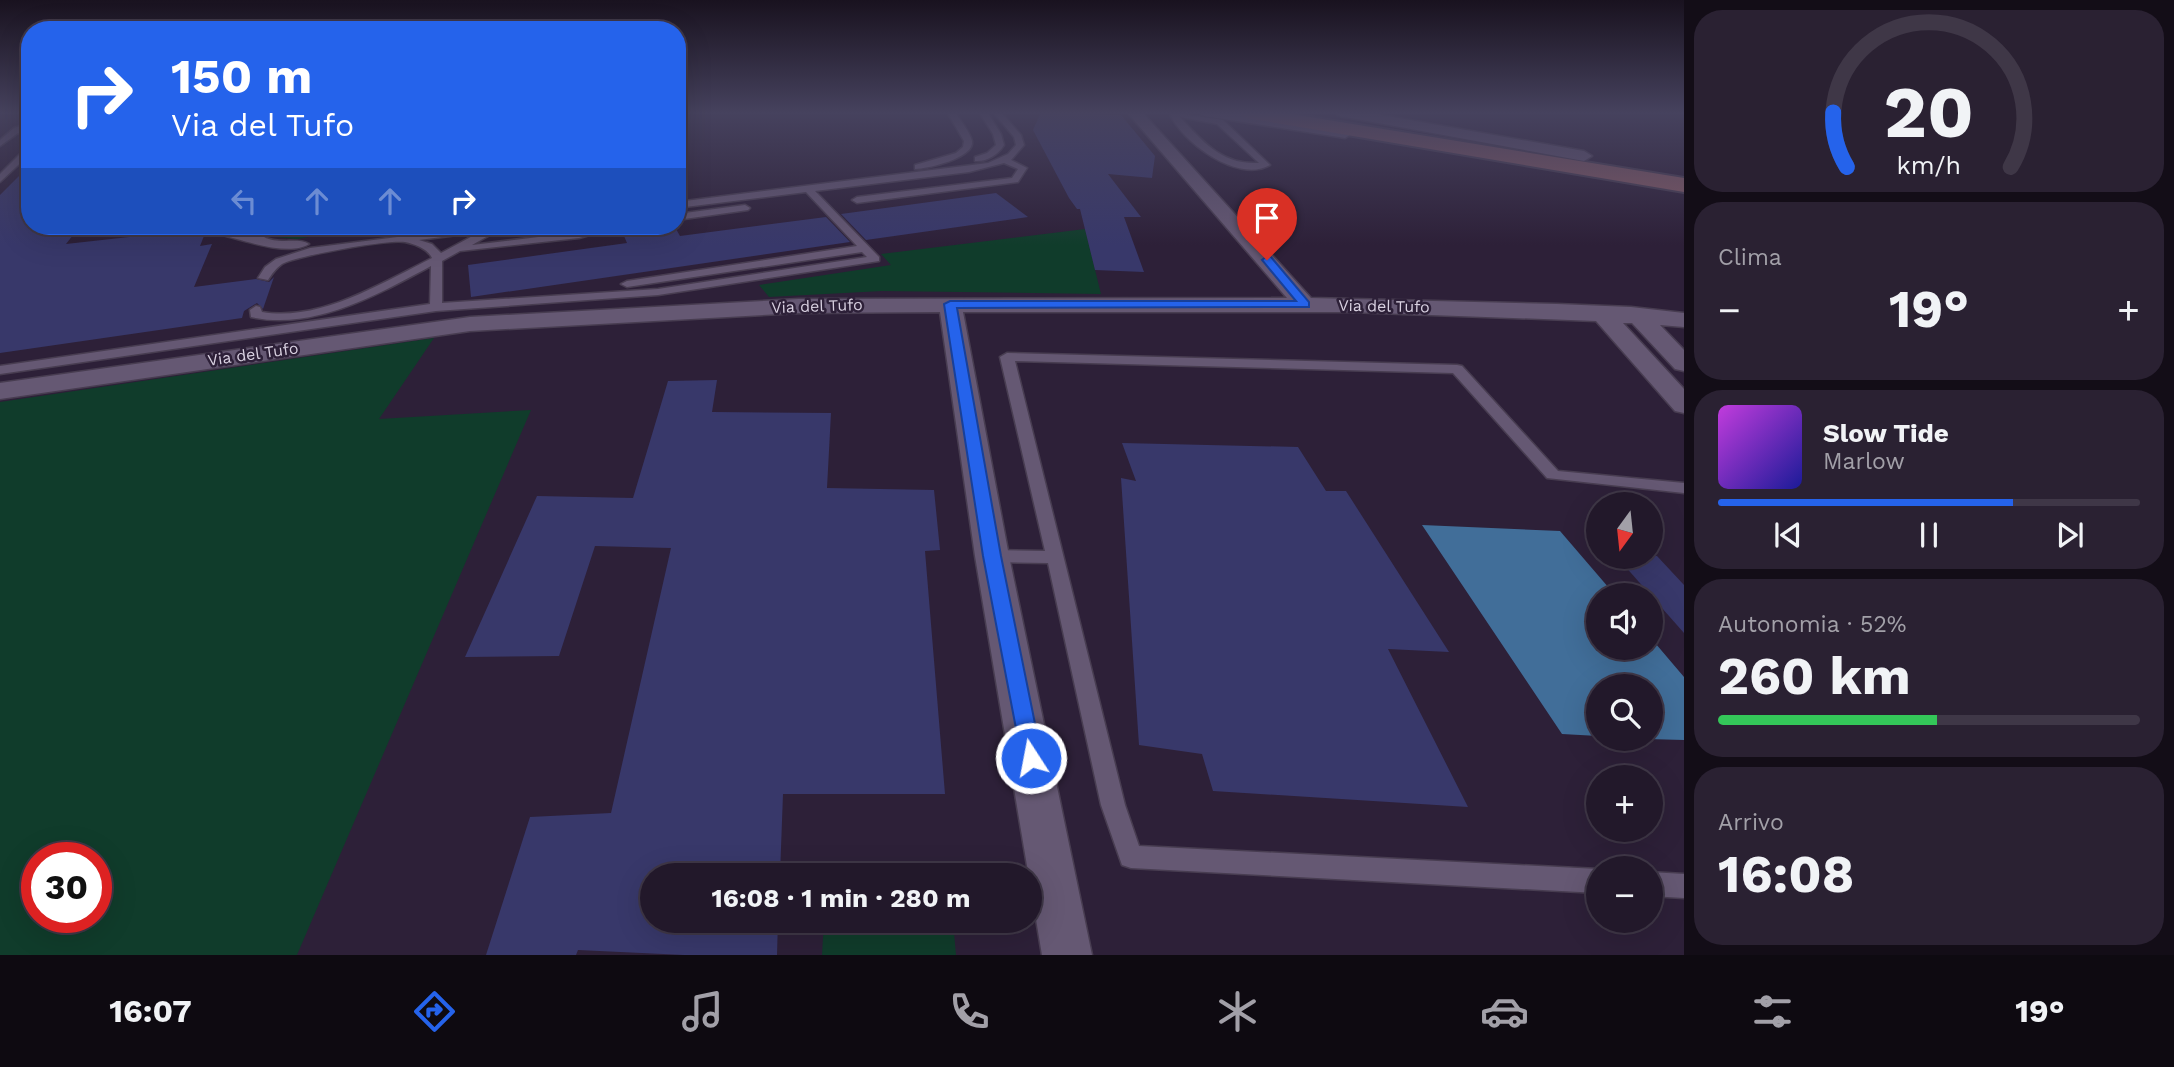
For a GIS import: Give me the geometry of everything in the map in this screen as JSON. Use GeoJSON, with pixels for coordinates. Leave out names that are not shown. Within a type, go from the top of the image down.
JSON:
{"type":"FeatureCollection","features":[{"type":"Feature","properties":{"kind":"main road"},"geometry":{"type":"LineString","coordinates":[[1513,157],[1684,185]]}},
{"type":"Feature","properties":{"kind":"main road"},"geometry":{"type":"LineString","coordinates":[[1588,157],[1684,172]]}},
{"type":"Feature","properties":{"kind":"street"},"geometry":{"type":"LineString","coordinates":[[1174,157],[1298,296]]}},
{"type":"Feature","properties":{"kind":"street","name":"Via del Tufo"},"geometry":{"type":"LineString","coordinates":[[1298,296],[1437,307],[1684,320]]}},
{"type":"Feature","properties":{"kind":"street","name":"Via del Tufo"},"geometry":{"type":"LineString","coordinates":[[0,391],[470,324],[786,307],[1298,296],[1555,298],[1605,306],[1640,318]]}},
{"type":"Feature","properties":{"kind":"street"},"geometry":{"type":"LineString","coordinates":[[950,304],[992,556],[1067,955]]}},
{"type":"Feature","properties":{"kind":"street"},"geometry":{"type":"LineString","coordinates":[[1604,316],[1684,405]]}},
{"type":"Feature","properties":{"kind":"street"},"geometry":{"type":"LineString","coordinates":[[1640,318],[1684,364]]}},
{"type":"Feature","properties":{"kind":"lane"},"geometry":{"type":"LineString","coordinates":[[912,169],[954,157]]}},
{"type":"Feature","properties":{"kind":"lane"},"geometry":{"type":"LineString","coordinates":[[686,197],[912,169],[988,157]]}},
{"type":"Feature","properties":{"kind":"lane"},"geometry":{"type":"LineString","coordinates":[[686,204],[969,169],[1008,157]]}},
{"type":"Feature","properties":{"kind":"lane"},"geometry":{"type":"LineString","coordinates":[[1213,157],[1217,161],[1229,164],[1266,165]]}},
{"type":"Feature","properties":{"kind":"lane"},"geometry":{"type":"LineString","coordinates":[[1257,157],[1266,165]]}},
{"type":"Feature","properties":{"kind":"lane"},"geometry":{"type":"LineString","coordinates":[[0,178],[21,158]]}},
{"type":"Feature","properties":{"kind":"lane"},"geometry":{"type":"LineString","coordinates":[[857,201],[1015,180],[1023,168],[1003,160]]}},
{"type":"Feature","properties":{"kind":"lane"},"geometry":{"type":"LineString","coordinates":[[0,370],[436,307],[657,292],[875,259],[808,189]]}},
{"type":"Feature","properties":{"kind":"lane"},"geometry":{"type":"LineString","coordinates":[[686,216],[817,198]]}},
{"type":"Feature","properties":{"kind":"lane"},"geometry":{"type":"LineString","coordinates":[[237,235],[282,247],[383,235]]}},
{"type":"Feature","properties":{"kind":"lane"},"geometry":{"type":"LineString","coordinates":[[259,235],[261,240]]}},
{"type":"Feature","properties":{"kind":"lane"},"geometry":{"type":"LineString","coordinates":[[264,278],[269,269],[293,255],[433,235]]}},
{"type":"Feature","properties":{"kind":"lane"},"geometry":{"type":"LineString","coordinates":[[256,310],[255,314],[263,317],[286,317],[326,311],[485,235]]}},
{"type":"Feature","properties":{"kind":"lane"},"geometry":{"type":"LineString","coordinates":[[454,250],[571,235]]}},
{"type":"Feature","properties":{"kind":"lane"},"geometry":{"type":"LineString","coordinates":[[402,239],[428,246],[438,254],[436,307]]}},
{"type":"Feature","properties":{"kind":"lane"},"geometry":{"type":"LineString","coordinates":[[1586,879],[1130,857],[1113,805],[1007,357],[1457,369],[1553,475],[1684,488]]}},
{"type":"Feature","properties":{"kind":"lane"},"geometry":{"type":"LineString","coordinates":[[992,556],[1055,557]]}},
{"type":"Feature","properties":{"kind":"lane"},"geometry":{"type":"LineString","coordinates":[[1663,885],[1684,886]]}},
{"type":"Feature","properties":{"kind":"green space"},"geometry":{"type":"Polygon","coordinates":[[[1085,229],[1101,294],[882,291],[769,297],[759,285],[891,265],[881,254],[1085,229]]]}},
{"type":"Feature","properties":{"kind":"green space"},"geometry":{"type":"Polygon","coordinates":[[[276,235],[320,235],[297,239],[276,235]]]}},
{"type":"Feature","properties":{"kind":"green space"},"geometry":{"type":"Polygon","coordinates":[[[434,338],[379,419],[531,410],[297,955],[0,955],[0,402],[434,338]]]}},
{"type":"Feature","properties":{"kind":"green space"},"geometry":{"type":"Polygon","coordinates":[[[823,933],[954,933],[956,955],[822,955],[823,933]]]}},
{"type":"Feature","properties":{"kind":"water"},"geometry":{"type":"Polygon","coordinates":[[[1422,525],[1560,531],[1586,561],[1586,569],[1593,569],[1605,583],[1586,583],[1586,660],[1663,660],[1663,652],[1684,677],[1684,740],[1663,739],[1663,674],[1586,674],[1586,735],[1562,734],[1422,525]]]}},
{"type":"Feature","properties":{"kind":"building"},"geometry":{"type":"Polygon","coordinates":[[[1047,157],[1155,157],[1152,178],[1108,174],[1141,217],[1124,217],[1144,272],[1095,270],[1080,209],[1077,209],[1047,157]]]}},
{"type":"Feature","properties":{"kind":"building"},"geometry":{"type":"Polygon","coordinates":[[[21,174],[21,235],[73,235],[66,244],[147,235],[204,235],[200,246],[212,244],[194,287],[256,279],[269,282],[274,277],[263,309],[257,303],[244,311],[242,318],[0,353],[0,195],[21,174]]]}},
{"type":"Feature","properties":{"kind":"building"},"geometry":{"type":"Polygon","coordinates":[[[996,193],[1028,217],[866,240],[841,214],[996,193]]]}},
{"type":"Feature","properties":{"kind":"building"},"geometry":{"type":"Polygon","coordinates":[[[826,217],[850,242],[471,297],[468,265],[627,243],[624,236],[680,236],[826,217]]]}},
{"type":"Feature","properties":{"kind":"building"},"geometry":{"type":"Polygon","coordinates":[[[717,380],[712,412],[831,413],[827,488],[934,490],[940,550],[925,551],[945,794],[783,794],[780,863],[640,863],[640,933],[778,933],[777,955],[684,955],[578,950],[576,955],[486,955],[530,817],[611,813],[671,548],[595,546],[559,656],[465,657],[537,496],[633,498],[668,381],[717,380]]]}},
{"type":"Feature","properties":{"kind":"building"},"geometry":{"type":"Polygon","coordinates":[[[1122,443],[1298,447],[1326,491],[1346,491],[1449,652],[1388,649],[1468,807],[1213,791],[1202,754],[1139,745],[1121,478],[1136,481],[1122,443]]]}},
{"type":"Feature","properties":{"kind":"building"},"geometry":{"type":"Polygon","coordinates":[[[1663,562],[1684,585],[1684,633],[1663,609],[1663,583],[1640,583],[1627,569],[1663,569],[1663,562]]]}},
{"type":"Feature","properties":{"kind":"route"},"geometry":{"type":"LineString","coordinates":[[1031,758],[992,556],[950,304],[1305,305],[1267,260]]}}]}
